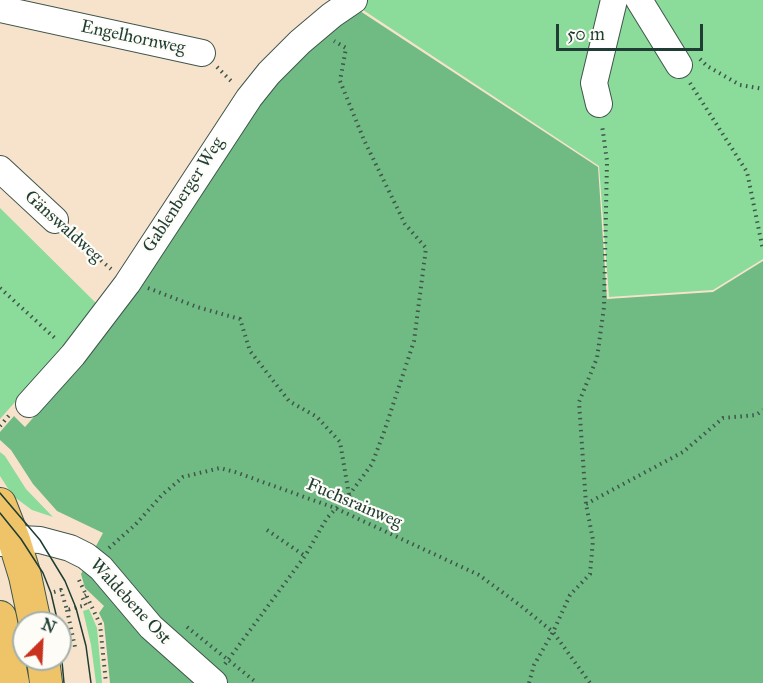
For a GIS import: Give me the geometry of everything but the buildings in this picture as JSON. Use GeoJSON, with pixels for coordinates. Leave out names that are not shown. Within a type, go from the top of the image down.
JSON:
{"type":"FeatureCollection","features":[{"type":"Feature","properties":{"kind":"main road"},"geometry":{"type":"LineString","coordinates":[[0,504],[7,541],[31,611]]}},
{"type":"Feature","properties":{"kind":"main road"},"geometry":{"type":"LineString","coordinates":[[0,617],[13,683]]}},
{"type":"Feature","properties":{"kind":"street","name":"Gablenberger Weg"},"geometry":{"type":"LineString","coordinates":[[29,404],[73,355],[128,282],[249,98],[269,73],[314,30],[354,0]]}},
{"type":"Feature","properties":{"kind":"street"},"geometry":{"type":"LineString","coordinates":[[599,104],[594,83],[614,0]]}},
{"type":"Feature","properties":{"kind":"street"},"geometry":{"type":"LineString","coordinates":[[639,0],[679,65]]}},
{"type":"Feature","properties":{"kind":"street","name":"Engelhornweg"},"geometry":{"type":"LineString","coordinates":[[0,9],[202,53]]}},
{"type":"Feature","properties":{"kind":"street","name":"Gänswaldweg"},"geometry":{"type":"LineString","coordinates":[[0,169],[55,220]]}},
{"type":"Feature","properties":{"kind":"street","name":"Waldebene Ost"},"geometry":{"type":"LineString","coordinates":[[7,541],[40,540],[70,548],[94,561],[151,627],[214,683]]}},
{"type":"Feature","properties":{"kind":"path"},"geometry":{"type":"LineString","coordinates":[[257,683],[229,660],[305,556],[327,518],[349,495],[372,464],[414,340],[426,248],[405,224],[364,140],[340,81],[346,48],[314,30]]}},
{"type":"Feature","properties":{"kind":"path","name":"Engelhornweg"},"geometry":{"type":"LineString","coordinates":[[202,53],[249,98]]}},
{"type":"Feature","properties":{"kind":"path"},"geometry":{"type":"LineString","coordinates":[[679,65],[747,172],[763,250]]}},
{"type":"Feature","properties":{"kind":"path"},"geometry":{"type":"LineString","coordinates":[[529,683],[534,665],[570,596],[590,574],[593,540],[586,504],[579,402],[597,358],[604,307],[606,161],[599,104]]}},
{"type":"Feature","properties":{"kind":"path","name":"Gänswaldweg"},"geometry":{"type":"LineString","coordinates":[[55,220],[128,282],[197,308],[240,319],[250,351],[289,401],[317,417],[340,442],[349,495]]}},
{"type":"Feature","properties":{"kind":"path"},"geometry":{"type":"LineString","coordinates":[[0,288],[73,355]]}},
{"type":"Feature","properties":{"kind":"path"},"geometry":{"type":"LineString","coordinates":[[586,504],[683,452],[723,418],[756,415],[763,410]]}},
{"type":"Feature","properties":{"kind":"path","name":"Fuchsrainweg"},"geometry":{"type":"LineString","coordinates":[[94,561],[135,525],[173,484],[183,477],[220,468],[335,508],[479,575],[552,632],[590,683]]}},
{"type":"Feature","properties":{"kind":"path"},"geometry":{"type":"LineString","coordinates":[[267,530],[305,556]]}},
{"type":"Feature","properties":{"kind":"path"},"geometry":{"type":"LineString","coordinates":[[86,595],[100,624],[106,683]]}},
{"type":"Feature","properties":{"kind":"path"},"geometry":{"type":"LineString","coordinates":[[67,610],[75,648]]}},
{"type":"Feature","properties":{"kind":"green space"},"geometry":{"type":"Polygon","coordinates":[[[359,0],[763,0],[763,259],[713,290],[609,297],[599,166],[354,4],[359,0]]]}},
{"type":"Feature","properties":{"kind":"green space"},"geometry":{"type":"Polygon","coordinates":[[[360,11],[598,167],[607,299],[713,292],[763,261],[763,683],[110,683],[104,623],[99,613],[104,606],[85,588],[81,574],[103,533],[57,511],[33,484],[11,450],[0,440],[0,432],[14,416],[25,427],[81,363],[255,100],[308,43],[360,11]]]}},
{"type":"Feature","properties":{"kind":"green space"},"geometry":{"type":"Polygon","coordinates":[[[0,208],[96,303],[55,357],[0,419],[0,208]]]}},
{"type":"Feature","properties":{"kind":"green space"},"geometry":{"type":"Polygon","coordinates":[[[0,452],[26,489],[53,517],[32,510],[13,496],[0,476],[0,452]]]}},
{"type":"Feature","properties":{"kind":"green space"},"geometry":{"type":"Polygon","coordinates":[[[89,609],[97,628],[102,683],[96,683],[91,645],[83,611],[89,609]]]}},
{"type":"Feature","properties":{"kind":"tram line"},"geometry":{"type":"LineString","coordinates":[[0,493],[40,540],[65,581],[76,608],[86,646],[91,683]]}},
{"type":"Feature","properties":{"kind":"tram line"},"geometry":{"type":"LineString","coordinates":[[0,513],[21,539],[43,573],[55,611]]}},
{"type":"Feature","properties":{"kind":"tram line"},"geometry":{"type":"LineString","coordinates":[[63,671],[64,683]]}}]}
